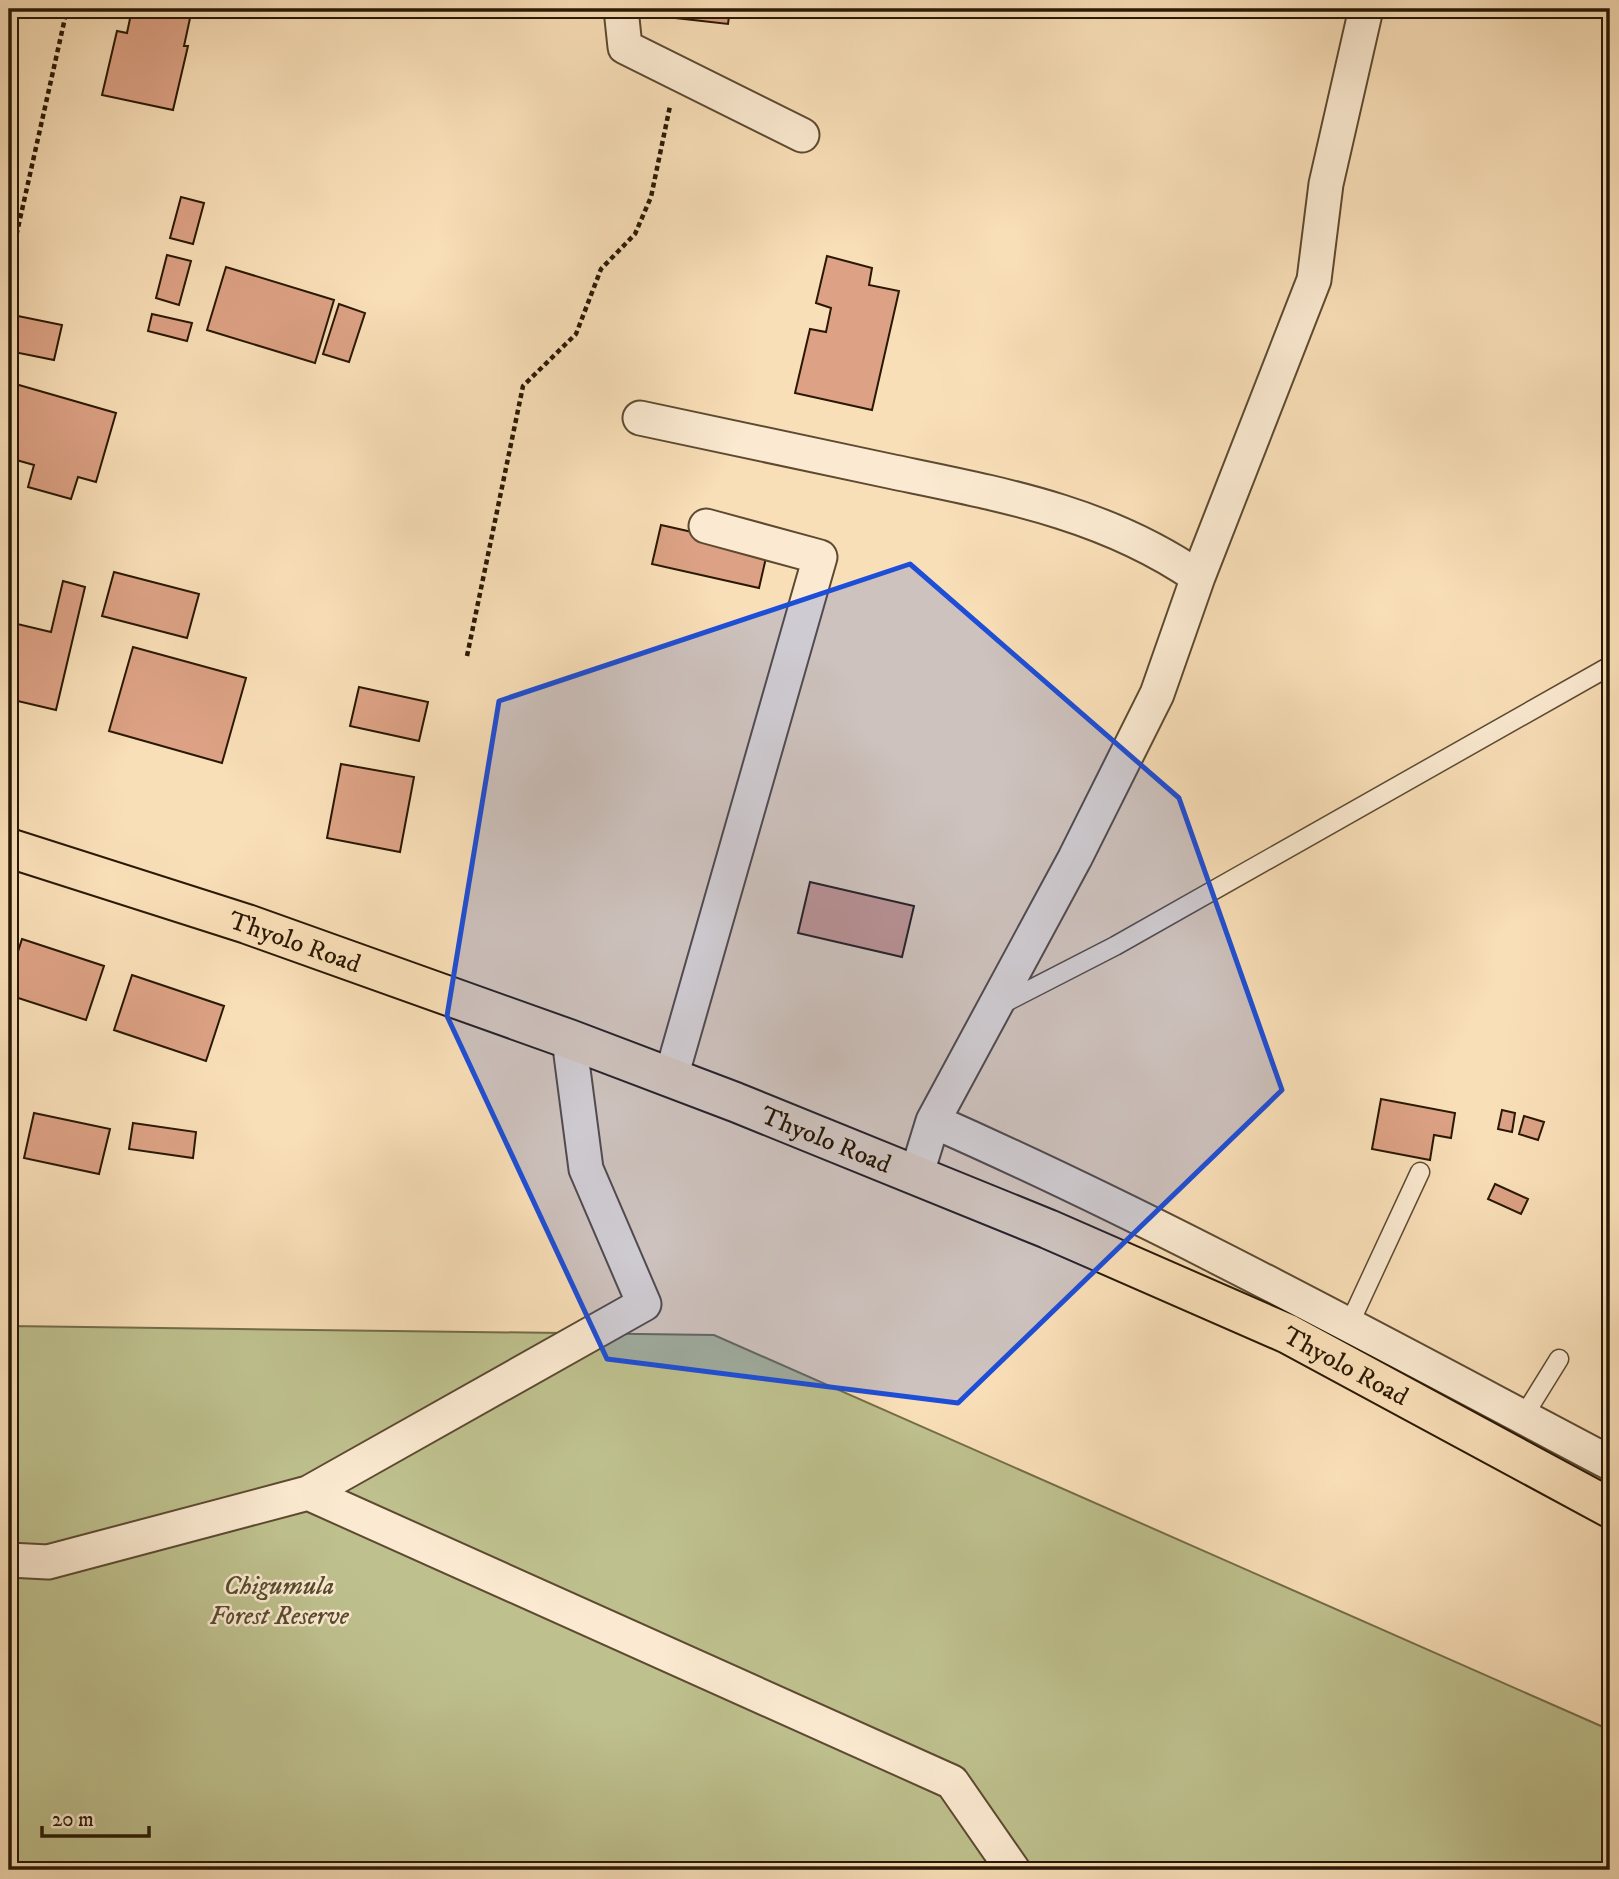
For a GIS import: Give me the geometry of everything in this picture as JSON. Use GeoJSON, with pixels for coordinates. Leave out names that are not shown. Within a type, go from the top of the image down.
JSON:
{"type":"FeatureCollection","features":[{"type":"Feature","properties":{"kind":"highway","name":"Thyolo Road"},"geometry":{"type":"LineString","coordinates":[[9,848],[247,924],[569,1039],[671,1077],[1085,1245],[1287,1334],[1341,1342],[1514,1433],[1610,1508]]}},
{"type":"Feature","properties":{"kind":"street"},"geometry":{"type":"LineString","coordinates":[[621,9],[625,47],[802,135]]}},
{"type":"Feature","properties":{"kind":"street"},"geometry":{"type":"LineString","coordinates":[[916,1176],[933,1121],[1074,858],[1157,694],[1198,577],[1314,280],[1326,184],[1366,9]]}},
{"type":"Feature","properties":{"kind":"street"},"geometry":{"type":"LineString","coordinates":[[640,418],[949,484],[1066,512],[1147,545],[1167,555],[1198,577]]}},
{"type":"Feature","properties":{"kind":"street"},"geometry":{"type":"LineString","coordinates":[[671,1077],[820,556],[706,526]]}},
{"type":"Feature","properties":{"kind":"street"},"geometry":{"type":"LineString","coordinates":[[9,1560],[48,1562],[308,1493],[644,1304],[586,1169],[569,1039]]}},
{"type":"Feature","properties":{"kind":"street"},"geometry":{"type":"LineString","coordinates":[[933,1121],[1041,1169],[1341,1342]]}},
{"type":"Feature","properties":{"kind":"street"},"geometry":{"type":"LineString","coordinates":[[1514,1433],[1610,1463]]}},
{"type":"Feature","properties":{"kind":"street"},"geometry":{"type":"LineString","coordinates":[[308,1493],[952,1782],[1013,1870]]}},
{"type":"Feature","properties":{"kind":"lane"},"geometry":{"type":"LineString","coordinates":[[994,1009],[1115,946],[1610,666]]}},
{"type":"Feature","properties":{"kind":"lane"},"geometry":{"type":"LineString","coordinates":[[1341,1342],[1420,1172]]}},
{"type":"Feature","properties":{"kind":"lane"},"geometry":{"type":"LineString","coordinates":[[1514,1433],[1559,1360]]}},
{"type":"Feature","properties":{"kind":"path"},"geometry":{"type":"LineString","coordinates":[[9,268],[67,9]]}},
{"type":"Feature","properties":{"kind":"path"},"geometry":{"type":"LineString","coordinates":[[467,656],[523,386],[576,334],[601,269],[635,234],[651,197],[676,72]]}},
{"type":"Feature","properties":{"kind":"highlighted area"},"geometry":{"type":"Polygon","coordinates":[[[910,564],[1179,798],[1282,1090],[958,1403],[607,1359],[447,1016],[499,701],[910,564]]]}},
{"type":"Feature","properties":{"kind":"green space","name":"Chigumula Forest Reserve"},"geometry":{"type":"Polygon","coordinates":[[[9,1326],[714,1335],[1610,1730],[1610,1870],[9,1870],[9,1326]]]}},
{"type":"Feature","properties":{"kind":"building"},"geometry":{"type":"Polygon","coordinates":[[[132,9],[192,9],[184,46],[188,46],[173,110],[102,95],[117,31],[127,33],[132,9]]]}},
{"type":"Feature","properties":{"kind":"building"},"geometry":{"type":"Polygon","coordinates":[[[677,9],[730,9],[728,24],[676,18],[677,9]]]}},
{"type":"Feature","properties":{"kind":"building"},"geometry":{"type":"Polygon","coordinates":[[[181,197],[204,203],[193,244],[170,238],[181,197]]]}},
{"type":"Feature","properties":{"kind":"building"},"geometry":{"type":"Polygon","coordinates":[[[167,255],[191,261],[179,305],[156,298],[167,255]]]}},
{"type":"Feature","properties":{"kind":"building"},"geometry":{"type":"Polygon","coordinates":[[[827,256],[872,268],[869,285],[899,291],[872,410],[795,393],[810,329],[826,332],[831,308],[816,303],[827,256]]]}},
{"type":"Feature","properties":{"kind":"building"},"geometry":{"type":"Polygon","coordinates":[[[226,267],[334,300],[315,363],[207,330],[226,267]]]}},
{"type":"Feature","properties":{"kind":"building"},"geometry":{"type":"Polygon","coordinates":[[[339,304],[365,313],[349,362],[323,354],[339,304]]]}},
{"type":"Feature","properties":{"kind":"building"},"geometry":{"type":"Polygon","coordinates":[[[152,314],[192,323],[187,341],[148,331],[152,314]]]}},
{"type":"Feature","properties":{"kind":"building"},"geometry":{"type":"Polygon","coordinates":[[[13,315],[62,325],[54,360],[9,351],[13,315]]]}},
{"type":"Feature","properties":{"kind":"building"},"geometry":{"type":"Polygon","coordinates":[[[12,383],[116,413],[96,482],[78,477],[71,499],[28,487],[34,465],[9,458],[9,394],[12,383]]]}},
{"type":"Feature","properties":{"kind":"building"},"geometry":{"type":"Polygon","coordinates":[[[661,525],[768,549],[759,588],[652,564],[661,525]]]}},
{"type":"Feature","properties":{"kind":"building"},"geometry":{"type":"Polygon","coordinates":[[[114,572],[199,594],[187,638],[102,616],[114,572]]]}},
{"type":"Feature","properties":{"kind":"building"},"geometry":{"type":"Polygon","coordinates":[[[63,581],[85,587],[56,710],[9,699],[9,622],[51,632],[63,581]]]}},
{"type":"Feature","properties":{"kind":"building"},"geometry":{"type":"Polygon","coordinates":[[[133,647],[246,678],[222,763],[109,731],[133,647]]]}},
{"type":"Feature","properties":{"kind":"building"},"geometry":{"type":"Polygon","coordinates":[[[359,687],[428,702],[419,741],[350,726],[359,687]]]}},
{"type":"Feature","properties":{"kind":"building"},"geometry":{"type":"Polygon","coordinates":[[[341,764],[414,777],[400,852],[327,838],[341,764]]]}},
{"type":"Feature","properties":{"kind":"building"},"geometry":{"type":"Polygon","coordinates":[[[810,882],[914,906],[902,957],[798,933],[810,882]]]}},
{"type":"Feature","properties":{"kind":"building"},"geometry":{"type":"Polygon","coordinates":[[[22,939],[104,966],[86,1020],[9,995],[9,979],[22,939]]]}},
{"type":"Feature","properties":{"kind":"building"},"geometry":{"type":"Polygon","coordinates":[[[132,975],[224,1006],[206,1061],[114,1030],[132,975]]]}},
{"type":"Feature","properties":{"kind":"building"},"geometry":{"type":"Polygon","coordinates":[[[1381,1099],[1455,1113],[1451,1138],[1434,1135],[1430,1160],[1372,1149],[1381,1099]]]}},
{"type":"Feature","properties":{"kind":"building"},"geometry":{"type":"Polygon","coordinates":[[[1502,1110],[1515,1113],[1512,1132],[1498,1129],[1502,1110]]]}},
{"type":"Feature","properties":{"kind":"building"},"geometry":{"type":"Polygon","coordinates":[[[34,1113],[110,1129],[99,1174],[24,1158],[34,1113]]]}},
{"type":"Feature","properties":{"kind":"building"},"geometry":{"type":"Polygon","coordinates":[[[1524,1116],[1544,1122],[1538,1140],[1519,1134],[1524,1116]]]}},
{"type":"Feature","properties":{"kind":"building"},"geometry":{"type":"Polygon","coordinates":[[[133,1123],[196,1132],[193,1158],[129,1149],[133,1123]]]}},
{"type":"Feature","properties":{"kind":"building"},"geometry":{"type":"Polygon","coordinates":[[[1495,1184],[1528,1199],[1521,1214],[1488,1199],[1495,1184]]]}}]}
